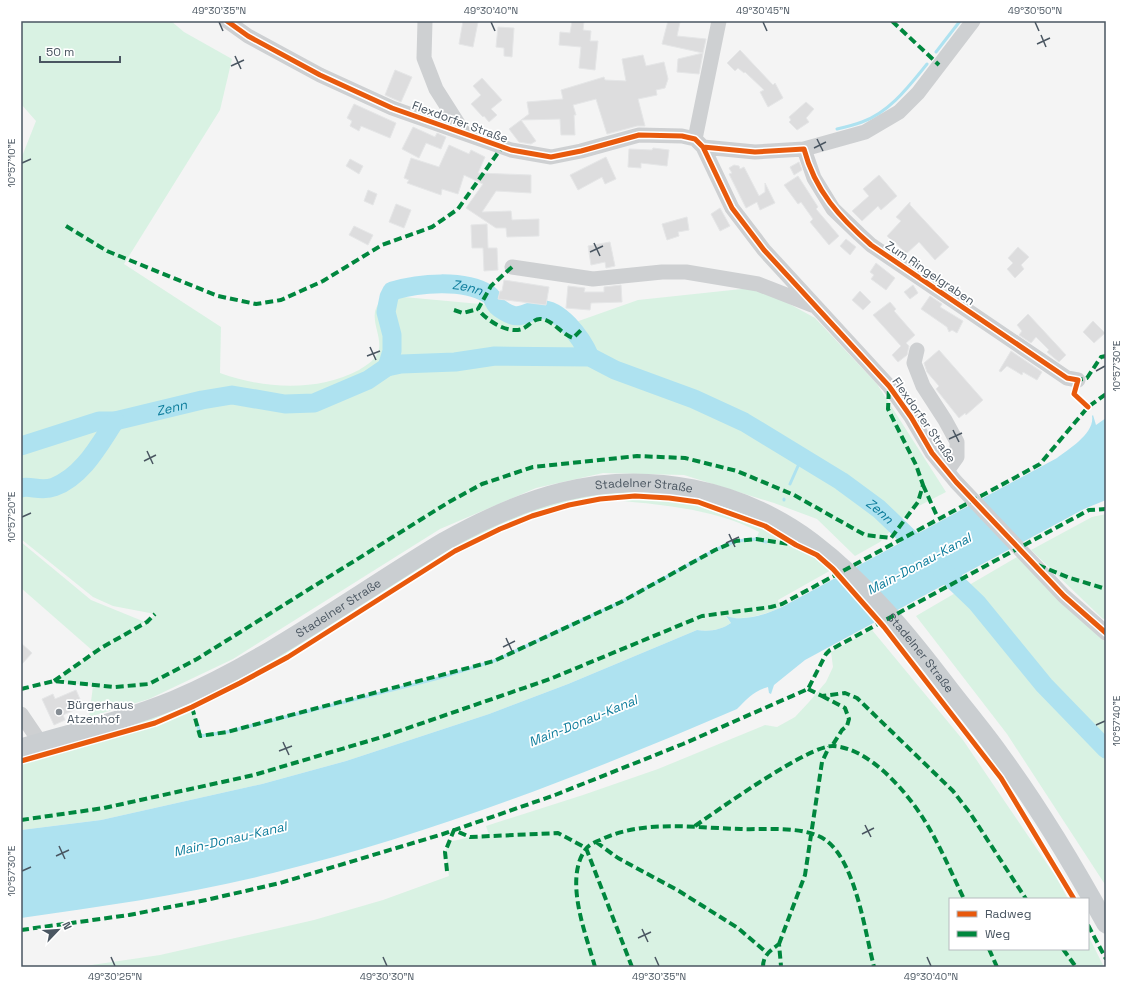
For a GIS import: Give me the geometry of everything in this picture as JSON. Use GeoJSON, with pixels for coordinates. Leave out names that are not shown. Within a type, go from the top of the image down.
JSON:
{"type":"FeatureCollection","features":[{"type":"Feature","properties":{"kind":"main road","name":"Stadelner Straße"},"geometry":{"type":"LineString","coordinates":[[21,748],[173,700],[230,673],[278,646],[444,541],[471,527],[530,502],[562,492],[606,484],[634,482],[659,483],[697,489],[734,500],[772,516],[808,539],[840,565],[908,635],[1002,757],[1070,860],[1106,924]]}},
{"type":"Feature","properties":{"kind":"street","name":"Flexdorfer Straße"},"geometry":{"type":"LineString","coordinates":[[227,21],[248,36],[320,75],[392,108],[510,150],[551,157],[581,151],[639,135],[682,136],[699,143],[755,152],[804,149],[865,132],[899,112],[918,93],[973,21]]}},
{"type":"Feature","properties":{"kind":"street"},"geometry":{"type":"LineString","coordinates":[[425,21],[424,58],[436,89],[464,134]]}},
{"type":"Feature","properties":{"kind":"street"},"geometry":{"type":"LineString","coordinates":[[699,143],[719,21]]}},
{"type":"Feature","properties":{"kind":"street","name":"Flexdorfer Straße"},"geometry":{"type":"LineString","coordinates":[[699,143],[732,208],[764,250],[889,386],[911,417],[932,453],[1064,596],[1106,633]]}},
{"type":"Feature","properties":{"kind":"street","name":"Zum Ringelgraben"},"geometry":{"type":"LineString","coordinates":[[804,149],[814,178],[833,209],[871,246],[1067,378],[1078,380]]}},
{"type":"Feature","properties":{"kind":"street","name":"Flexdorfer Straße"},"geometry":{"type":"LineString","coordinates":[[512,267],[593,279],[662,272],[686,272],[758,284],[816,307]]}},
{"type":"Feature","properties":{"kind":"street"},"geometry":{"type":"LineString","coordinates":[[917,350],[914,363],[923,386],[957,442],[957,457],[947,471]]}},
{"type":"Feature","properties":{"kind":"street"},"geometry":{"type":"LineString","coordinates":[[21,714],[40,742]]}},
{"type":"Feature","properties":{"kind":"green space"},"geometry":{"type":"Polygon","coordinates":[[[21,21],[171,21],[184,32],[232,59],[220,110],[124,264],[221,327],[220,373],[254,382],[290,386],[326,382],[359,370],[374,359],[378,353],[379,340],[375,317],[382,295],[480,304],[573,323],[638,300],[751,288],[784,301],[815,318],[877,384],[946,492],[909,511],[880,542],[855,556],[817,519],[774,503],[684,475],[603,473],[536,488],[440,529],[233,659],[149,699],[89,717],[93,686],[54,681],[101,648],[116,640],[93,651],[21,588],[21,542],[91,600],[145,622],[126,635],[148,623],[155,614],[113,606],[93,597],[21,539],[21,159],[36,121],[21,104],[21,21]]]}},
{"type":"Feature","properties":{"kind":"green space"},"geometry":{"type":"Polygon","coordinates":[[[634,482],[772,516],[833,569],[778,600],[780,608],[774,611],[747,618],[726,617],[731,623],[719,629],[710,631],[697,630],[568,684],[489,714],[346,761],[262,784],[101,820],[21,830],[21,748],[173,700],[498,515],[634,482]],[[600,499],[569,505],[532,516],[500,529],[455,551],[288,657],[193,707],[201,736],[227,732],[439,678],[494,661],[621,602],[715,550],[736,541],[756,539],[759,532],[722,517],[702,512],[661,505],[600,499]]]}},
{"type":"Feature","properties":{"kind":"green space"},"geometry":{"type":"Polygon","coordinates":[[[1106,514],[1106,618],[1103,619],[1031,550],[1092,517],[1106,514]]]}},
{"type":"Feature","properties":{"kind":"green space"},"geometry":{"type":"Polygon","coordinates":[[[1017,557],[1106,643],[1106,886],[1007,734],[916,616],[1017,557]]]}},
{"type":"Feature","properties":{"kind":"green space"},"geometry":{"type":"Polygon","coordinates":[[[872,630],[963,740],[1056,877],[1067,898],[949,898],[949,950],[1089,950],[1089,937],[1104,967],[78,967],[160,955],[314,920],[383,900],[449,876],[445,852],[449,842],[470,837],[489,835],[486,826],[658,769],[765,725],[777,727],[795,717],[826,682],[833,667],[831,652],[872,630]]]}},
{"type":"Feature","properties":{"kind":"water","name":"Main-Donau-Kanal"},"geometry":{"type":"Polygon","coordinates":[[[1093,415],[1096,425],[1106,418],[1106,500],[1084,509],[805,660],[774,685],[771,694],[769,693],[768,687],[751,696],[737,709],[623,757],[508,801],[391,840],[273,873],[210,887],[116,904],[21,918],[21,830],[101,820],[262,784],[346,761],[489,714],[568,684],[697,630],[710,631],[719,629],[731,623],[726,616],[733,618],[746,618],[774,611],[1057,458],[1080,440],[1089,428],[1093,415]]]}},
{"type":"Feature","properties":{"kind":"building"},"geometry":{"type":"Polygon","coordinates":[[[463,21],[478,22],[473,47],[459,44],[463,21]]]}},
{"type":"Feature","properties":{"kind":"building"},"geometry":{"type":"Polygon","coordinates":[[[572,21],[584,21],[583,30],[591,31],[590,41],[598,41],[595,70],[579,68],[581,47],[559,45],[560,32],[570,33],[572,21]]]}},
{"type":"Feature","properties":{"kind":"building"},"geometry":{"type":"Polygon","coordinates":[[[668,21],[680,22],[677,36],[706,39],[703,53],[662,44],[668,21]]]}},
{"type":"Feature","properties":{"kind":"building"},"geometry":{"type":"Polygon","coordinates":[[[498,27],[514,28],[512,57],[504,56],[504,48],[496,47],[498,27]]]}},
{"type":"Feature","properties":{"kind":"building"},"geometry":{"type":"Polygon","coordinates":[[[740,50],[773,85],[775,83],[783,98],[768,107],[760,92],[764,90],[745,72],[744,73],[738,68],[735,71],[727,63],[740,50]]]}},
{"type":"Feature","properties":{"kind":"building"},"geometry":{"type":"Polygon","coordinates":[[[703,53],[699,74],[677,72],[678,59],[703,53]]]}},
{"type":"Feature","properties":{"kind":"building"},"geometry":{"type":"Polygon","coordinates":[[[643,55],[646,66],[664,62],[668,79],[665,88],[656,90],[657,95],[638,99],[645,126],[637,126],[607,134],[596,99],[573,105],[576,115],[574,115],[575,135],[561,135],[560,119],[521,120],[529,114],[527,102],[563,99],[561,90],[604,77],[605,80],[626,81],[622,59],[643,55]]]}},
{"type":"Feature","properties":{"kind":"building"},"geometry":{"type":"Polygon","coordinates":[[[395,70],[412,77],[401,102],[385,95],[395,70]]]}},
{"type":"Feature","properties":{"kind":"building"},"geometry":{"type":"Polygon","coordinates":[[[482,78],[502,100],[491,109],[497,115],[489,122],[471,104],[481,95],[473,86],[482,78]]]}},
{"type":"Feature","properties":{"kind":"building"},"geometry":{"type":"Polygon","coordinates":[[[806,102],[814,109],[806,118],[809,122],[797,130],[789,122],[791,120],[789,117],[806,102]]]}},
{"type":"Feature","properties":{"kind":"building"},"geometry":{"type":"Polygon","coordinates":[[[354,104],[396,123],[390,138],[361,126],[359,131],[350,126],[352,121],[347,118],[354,104]]]}},
{"type":"Feature","properties":{"kind":"building"},"geometry":{"type":"Polygon","coordinates":[[[521,120],[536,141],[531,144],[519,142],[509,129],[521,120]]]}},
{"type":"Feature","properties":{"kind":"building"},"geometry":{"type":"Polygon","coordinates":[[[413,127],[435,137],[437,133],[446,137],[441,149],[426,143],[419,158],[402,149],[413,127]]]}},
{"type":"Feature","properties":{"kind":"building"},"geometry":{"type":"Polygon","coordinates":[[[449,145],[469,154],[471,150],[485,157],[478,173],[531,175],[531,193],[496,191],[482,212],[511,211],[512,220],[539,219],[539,236],[507,237],[506,228],[496,228],[466,208],[483,184],[464,175],[458,194],[442,189],[441,195],[407,183],[409,180],[404,178],[411,158],[439,167],[449,145]]]}},
{"type":"Feature","properties":{"kind":"building"},"geometry":{"type":"Polygon","coordinates":[[[653,148],[669,150],[667,166],[641,163],[641,168],[628,167],[629,149],[652,150],[653,148]]]}},
{"type":"Feature","properties":{"kind":"building"},"geometry":{"type":"Polygon","coordinates":[[[606,157],[616,179],[605,184],[602,177],[578,190],[570,175],[606,157]]]}},
{"type":"Feature","properties":{"kind":"building"},"geometry":{"type":"Polygon","coordinates":[[[350,159],[363,166],[359,174],[346,166],[350,159]]]}},
{"type":"Feature","properties":{"kind":"building"},"geometry":{"type":"Polygon","coordinates":[[[799,162],[802,170],[794,175],[790,167],[799,162]]]}},
{"type":"Feature","properties":{"kind":"building"},"geometry":{"type":"Polygon","coordinates":[[[734,165],[739,166],[740,169],[744,167],[759,196],[765,192],[765,183],[775,203],[760,210],[757,202],[746,208],[729,174],[732,173],[729,168],[734,165]]]}},
{"type":"Feature","properties":{"kind":"building"},"geometry":{"type":"Polygon","coordinates":[[[879,175],[897,196],[881,210],[878,206],[862,221],[852,211],[869,196],[863,189],[879,175]]]}},
{"type":"Feature","properties":{"kind":"building"},"geometry":{"type":"Polygon","coordinates":[[[798,176],[818,207],[816,209],[839,236],[829,245],[810,222],[813,219],[801,202],[798,204],[784,185],[798,176]]]}},
{"type":"Feature","properties":{"kind":"building"},"geometry":{"type":"Polygon","coordinates":[[[368,190],[377,194],[373,205],[364,201],[368,190]]]}},
{"type":"Feature","properties":{"kind":"building"},"geometry":{"type":"Polygon","coordinates":[[[910,202],[910,205],[949,247],[935,260],[919,242],[906,254],[887,236],[901,221],[896,217],[910,202]]]}},
{"type":"Feature","properties":{"kind":"building"},"geometry":{"type":"Polygon","coordinates":[[[396,204],[411,210],[404,228],[389,222],[396,204]]]}},
{"type":"Feature","properties":{"kind":"building"},"geometry":{"type":"Polygon","coordinates":[[[720,208],[730,226],[720,231],[711,214],[720,208]]]}},
{"type":"Feature","properties":{"kind":"building"},"geometry":{"type":"Polygon","coordinates":[[[687,217],[689,230],[678,232],[679,236],[667,240],[662,224],[687,217]]]}},
{"type":"Feature","properties":{"kind":"building"},"geometry":{"type":"Polygon","coordinates":[[[487,224],[488,248],[497,248],[498,270],[484,271],[483,248],[472,248],[471,225],[487,224]]]}},
{"type":"Feature","properties":{"kind":"building"},"geometry":{"type":"Polygon","coordinates":[[[354,226],[373,235],[368,245],[349,235],[354,226]]]}},
{"type":"Feature","properties":{"kind":"building"},"geometry":{"type":"Polygon","coordinates":[[[846,239],[856,247],[850,255],[840,246],[846,239]]]}},
{"type":"Feature","properties":{"kind":"building"},"geometry":{"type":"Polygon","coordinates":[[[610,242],[615,266],[606,268],[605,262],[591,265],[588,246],[610,242]]]}},
{"type":"Feature","properties":{"kind":"building"},"geometry":{"type":"Polygon","coordinates":[[[1018,247],[1029,257],[1021,265],[1024,269],[1015,278],[1007,269],[1013,263],[1008,258],[1018,247]]]}},
{"type":"Feature","properties":{"kind":"building"},"geometry":{"type":"Polygon","coordinates":[[[876,263],[895,278],[886,290],[871,279],[874,275],[870,272],[876,263]]]}},
{"type":"Feature","properties":{"kind":"building"},"geometry":{"type":"Polygon","coordinates":[[[504,280],[549,287],[546,305],[498,299],[500,291],[502,291],[504,280]]]}},
{"type":"Feature","properties":{"kind":"building"},"geometry":{"type":"Polygon","coordinates":[[[621,285],[622,302],[591,303],[590,310],[566,308],[568,286],[585,288],[584,292],[604,292],[604,287],[621,285]]]}},
{"type":"Feature","properties":{"kind":"building"},"geometry":{"type":"Polygon","coordinates":[[[913,285],[918,293],[910,299],[904,292],[913,285]]]}},
{"type":"Feature","properties":{"kind":"building"},"geometry":{"type":"Polygon","coordinates":[[[860,291],[871,302],[863,310],[852,300],[860,291]]]}},
{"type":"Feature","properties":{"kind":"building"},"geometry":{"type":"Polygon","coordinates":[[[930,296],[942,304],[940,307],[963,321],[957,333],[952,330],[949,332],[947,327],[921,309],[930,296]]]}},
{"type":"Feature","properties":{"kind":"building"},"geometry":{"type":"Polygon","coordinates":[[[890,302],[896,309],[894,311],[915,335],[906,343],[909,346],[907,355],[898,362],[892,355],[901,346],[873,315],[890,302]]]}},
{"type":"Feature","properties":{"kind":"building"},"geometry":{"type":"Polygon","coordinates":[[[1028,314],[1066,355],[1059,362],[1047,352],[1049,350],[1036,337],[1031,343],[1019,335],[1022,331],[1017,325],[1028,314]]]}},
{"type":"Feature","properties":{"kind":"building"},"geometry":{"type":"Polygon","coordinates":[[[1093,321],[1105,333],[1094,343],[1083,332],[1093,321]]]}},
{"type":"Feature","properties":{"kind":"building"},"geometry":{"type":"Polygon","coordinates":[[[939,350],[983,400],[966,415],[965,413],[959,418],[936,389],[939,386],[927,372],[924,363],[939,350]]]}},
{"type":"Feature","properties":{"kind":"building"},"geometry":{"type":"Polygon","coordinates":[[[1011,351],[1042,372],[1037,380],[1023,372],[1022,375],[1007,366],[1001,372],[999,371],[1011,351]]]}},
{"type":"Feature","properties":{"kind":"building"},"geometry":{"type":"Polygon","coordinates":[[[21,643],[32,653],[21,665],[21,643]]]}},
{"type":"Feature","properties":{"kind":"building","name":"Bürgerhaus Atzenhof"},"geometry":{"type":"Polygon","coordinates":[[[76,690],[83,706],[63,715],[65,720],[54,725],[42,699],[53,694],[55,699],[76,690]]]}},
{"type":"Feature","properties":{"kind":"waterway"},"geometry":{"type":"LineString","coordinates":[[936,52],[960,21]]}},
{"type":"Feature","properties":{"kind":"waterway"},"geometry":{"type":"LineString","coordinates":[[837,129],[862,122],[881,112],[898,98],[927,64]]}},
{"type":"Feature","properties":{"kind":"waterway","name":"Zenn"},"geometry":{"type":"LineString","coordinates":[[387,367],[392,351],[392,335],[386,312],[389,297],[392,291],[428,284],[454,284],[478,289],[490,295],[498,307],[506,313],[515,316],[536,310],[545,310],[553,313],[569,325],[581,341],[590,357]]}},
{"type":"Feature","properties":{"kind":"waterway","name":"Zenn"},"geometry":{"type":"LineString","coordinates":[[21,446],[99,421],[115,421],[202,400],[232,395],[285,404],[314,403],[368,380],[387,367],[401,364],[455,362],[495,356],[590,357],[615,370],[694,399],[744,422],[841,481],[879,509],[977,603],[1044,685],[1106,749]]}},
{"type":"Feature","properties":{"kind":"waterway","name":"Zenn"},"geometry":{"type":"LineString","coordinates":[[21,488],[28,487],[45,489],[54,487],[74,475],[82,468],[96,450],[115,421]]}},
{"type":"Feature","properties":{"kind":"waterway"},"geometry":{"type":"LineString","coordinates":[[790,484],[802,457]]}},
{"type":"Feature","properties":{"kind":"waterway"},"geometry":{"type":"LineString","coordinates":[[198,725],[200,736],[227,732],[439,678],[494,661],[621,602],[715,550],[736,541],[756,539],[766,542]]}},
{"type":"Feature","properties":{"kind":"marked path"},"geometry":{"type":"LineString","coordinates":[[892,21],[939,65]]}},
{"type":"Feature","properties":{"kind":"marked path"},"geometry":{"type":"LineString","coordinates":[[66,226],[107,251],[218,296],[256,304],[281,300],[323,281],[382,245],[432,227],[458,209],[502,147]]}},
{"type":"Feature","properties":{"kind":"marked path"},"geometry":{"type":"LineString","coordinates":[[512,267],[491,286],[478,309],[486,317],[497,325],[510,330],[522,329],[538,319],[545,320],[553,324],[573,338],[581,330]]}},
{"type":"Feature","properties":{"kind":"marked path"},"geometry":{"type":"LineString","coordinates":[[454,310],[463,313],[478,309]]}},
{"type":"Feature","properties":{"kind":"marked path"},"geometry":{"type":"LineString","coordinates":[[1077,383],[1078,380],[1087,378],[1101,357],[1106,356]]}},
{"type":"Feature","properties":{"kind":"marked path"},"geometry":{"type":"LineString","coordinates":[[21,689],[54,681],[115,687],[149,684],[197,659],[449,502],[482,484],[533,467],[637,456],[685,458],[737,471],[794,495],[865,535],[891,538],[918,502],[923,485],[916,465],[888,409],[889,387]]}},
{"type":"Feature","properties":{"kind":"marked path"},"geometry":{"type":"LineString","coordinates":[[21,820],[104,808],[254,775],[382,737],[550,679],[702,616],[771,607],[782,604],[1040,464],[1088,407],[1106,394]]}},
{"type":"Feature","properties":{"kind":"marked path"},"geometry":{"type":"LineString","coordinates":[[923,485],[937,516]]}},
{"type":"Feature","properties":{"kind":"marked path"},"geometry":{"type":"LineString","coordinates":[[21,930],[129,915],[206,900],[280,883],[443,834],[555,795],[683,744],[808,689],[826,654],[830,650],[1089,510],[1106,509]]}},
{"type":"Feature","properties":{"kind":"marked path"},"geometry":{"type":"LineString","coordinates":[[192,707],[200,736],[227,732],[494,661],[621,602],[715,550],[736,541],[756,539],[790,544]]}},
{"type":"Feature","properties":{"kind":"marked path"},"geometry":{"type":"LineString","coordinates":[[1038,565],[1070,578],[1106,589]]}},
{"type":"Feature","properties":{"kind":"marked path"},"geometry":{"type":"LineString","coordinates":[[54,681],[101,648],[147,622],[155,614]]}},
{"type":"Feature","properties":{"kind":"marked path"},"geometry":{"type":"LineString","coordinates":[[808,689],[822,696],[845,693],[857,698],[953,791],[970,813],[1025,898]]}},
{"type":"Feature","properties":{"kind":"marked path"},"geometry":{"type":"LineString","coordinates":[[822,696],[845,708],[849,719],[847,726],[842,730],[832,746]]}},
{"type":"Feature","properties":{"kind":"marked path"},"geometry":{"type":"LineString","coordinates":[[695,826],[742,793],[805,756],[821,748],[833,746],[846,749],[860,754],[873,762],[885,772],[906,795],[923,818],[934,837],[964,898]]}},
{"type":"Feature","properties":{"kind":"marked path"},"geometry":{"type":"LineString","coordinates":[[779,944],[805,875],[822,762],[829,747]]}},
{"type":"Feature","properties":{"kind":"marked path"},"geometry":{"type":"LineString","coordinates":[[595,967],[582,924],[577,892],[576,877],[579,863],[585,850],[594,843],[617,833],[634,829],[669,826],[797,830],[818,836],[827,841],[837,852],[845,865],[852,882],[863,918],[874,967]]}},
{"type":"Feature","properties":{"kind":"marked path"},"geometry":{"type":"LineString","coordinates":[[447,871],[445,852],[454,830],[470,837],[558,833],[586,848],[632,967]]}},
{"type":"Feature","properties":{"kind":"marked path"},"geometry":{"type":"LineString","coordinates":[[596,842],[618,858],[679,891],[738,928],[767,953]]}},
{"type":"Feature","properties":{"kind":"marked path"},"geometry":{"type":"LineString","coordinates":[[1089,927],[1106,959]]}},
{"type":"Feature","properties":{"kind":"marked path"},"geometry":{"type":"LineString","coordinates":[[763,967],[766,956],[779,944],[781,966]]}},
{"type":"Feature","properties":{"kind":"marked path"},"geometry":{"type":"LineString","coordinates":[[989,950],[997,967]]}},
{"type":"Feature","properties":{"kind":"marked path"},"geometry":{"type":"LineString","coordinates":[[1064,950],[1076,967]]}},
{"type":"Feature","properties":{"kind":"cycle path"},"geometry":{"type":"LineString","coordinates":[[227,21],[248,36],[320,75],[392,108],[511,150],[551,157],[581,151],[639,135],[682,136],[695,139],[703,147],[732,208],[764,250],[889,386],[911,417],[932,453],[956,482],[1064,596],[1106,633]]}},
{"type":"Feature","properties":{"kind":"cycle path"},"geometry":{"type":"LineString","coordinates":[[703,147],[755,152],[804,149],[815,178],[830,203],[849,225],[871,245],[1067,378],[1078,380],[1074,394],[1088,407]]}},
{"type":"Feature","properties":{"kind":"cycle path"},"geometry":{"type":"LineString","coordinates":[[21,761],[155,723],[192,707],[288,657],[455,551],[500,529],[532,516],[569,505],[600,499],[635,496],[669,498],[698,502],[765,526],[796,545],[817,555],[833,569],[884,627],[1001,778],[1073,898]]}},
{"type":"Feature","properties":{"kind":"place","name":"Bürgerhaus Atzenhof"},"geometry":{"type":"Point","coordinates":[59,712]}}]}
